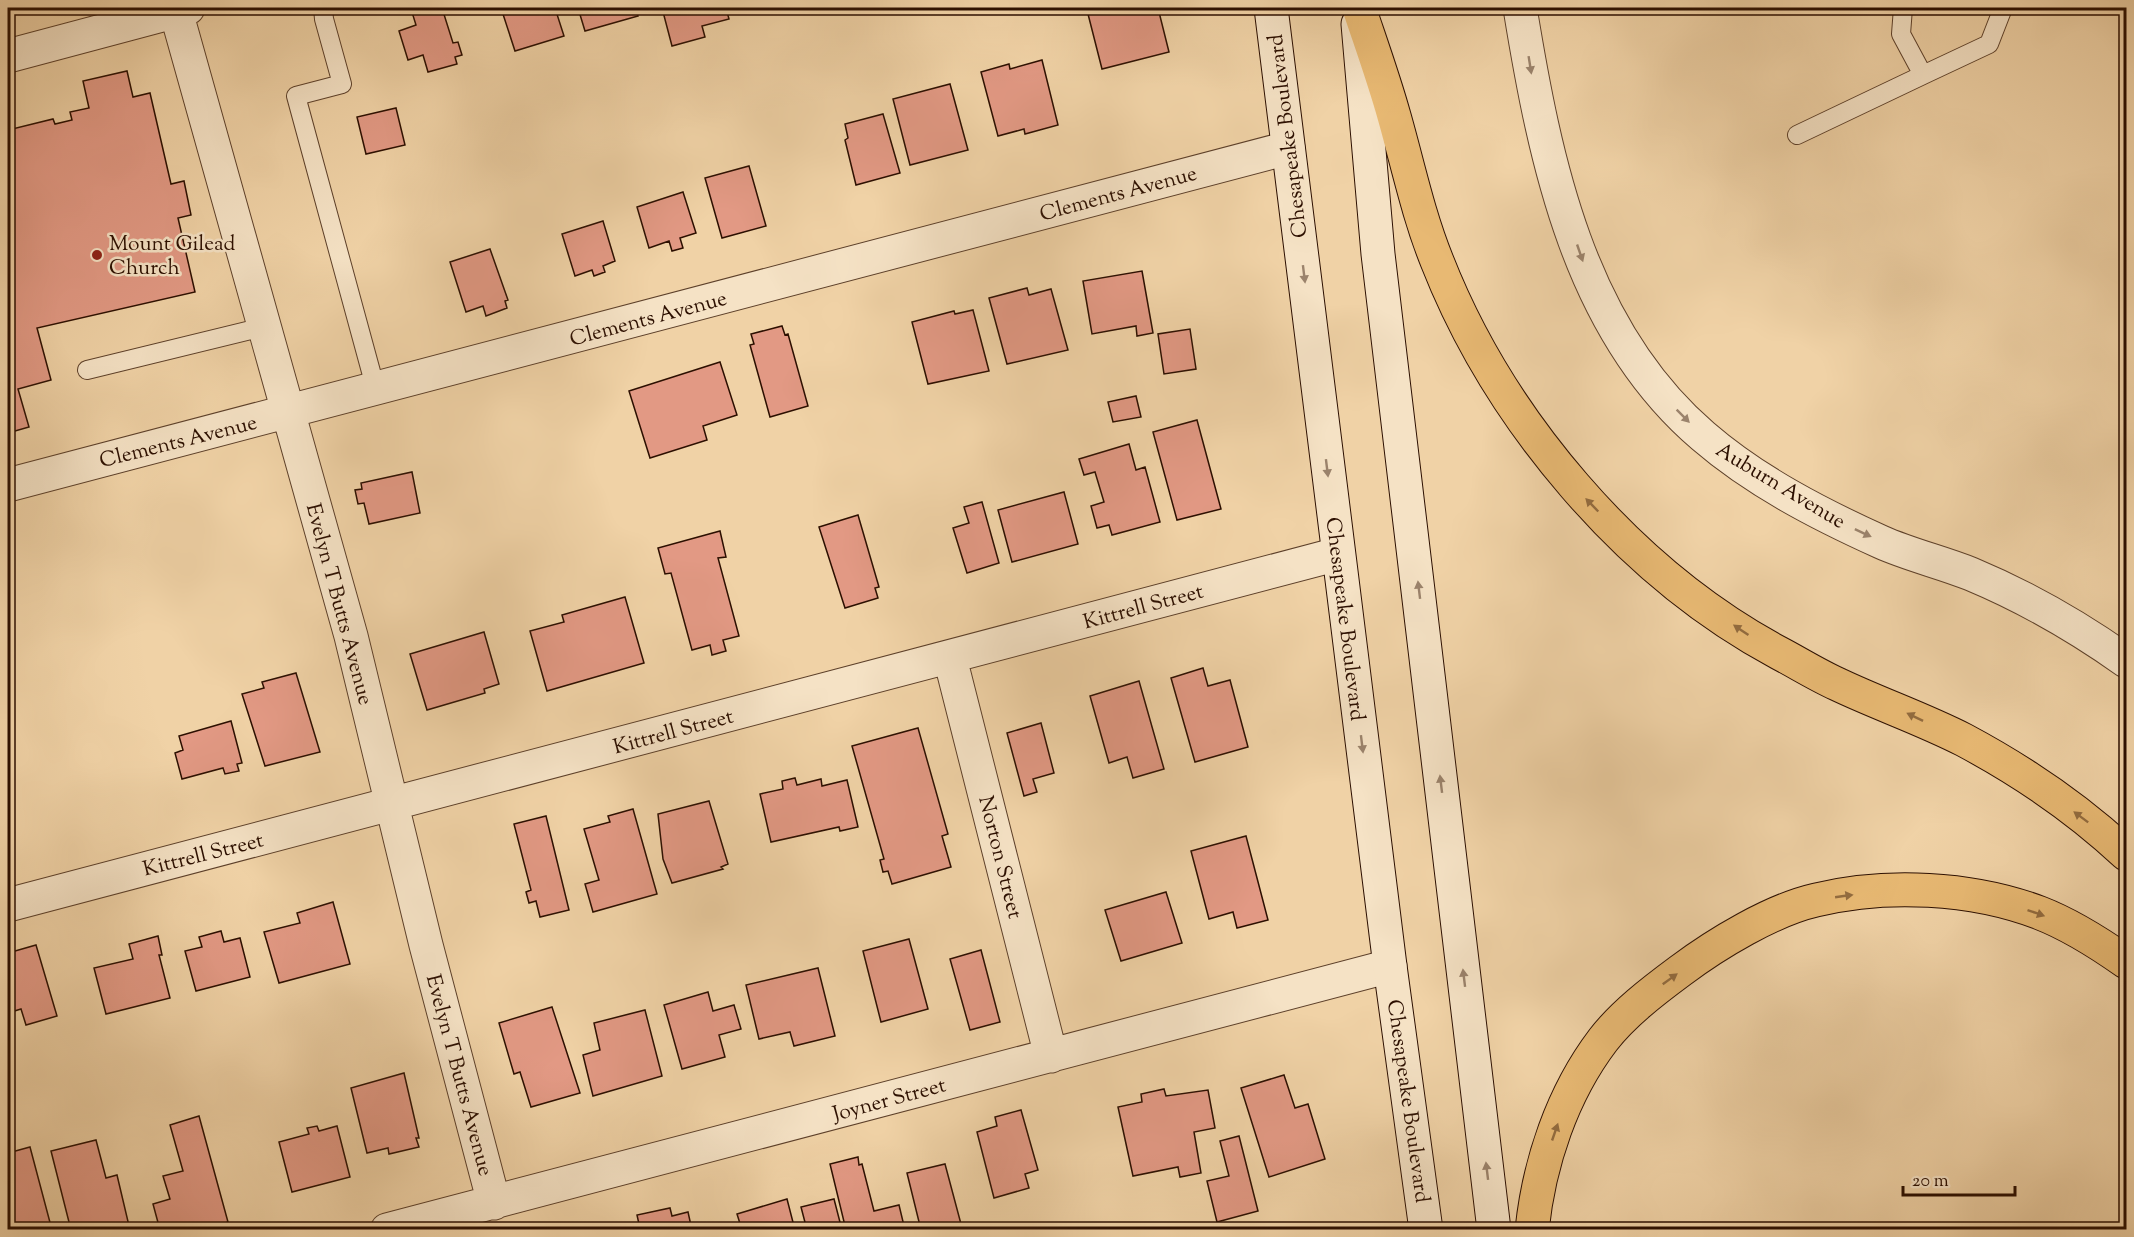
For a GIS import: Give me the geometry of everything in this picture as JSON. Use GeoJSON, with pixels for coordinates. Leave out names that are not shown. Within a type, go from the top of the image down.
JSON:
{"type":"FeatureCollection","features":[{"type":"Feature","properties":{"kind":"highway"},"geometry":{"type":"LineString","coordinates":[[1358,8],[1394,114],[1416,198],[1437,261],[1472,337],[1514,409],[1565,476],[1624,538],[1703,604],[1761,643],[1838,685],[1903,711],[1966,741],[2042,787],[2127,855]]}},
{"type":"Feature","properties":{"kind":"highway"},"geometry":{"type":"LineString","coordinates":[[1532,1230],[1546,1158],[1562,1112],[1583,1070],[1604,1039],[1652,992],[1706,952],[1753,926],[1815,900],[1875,891],[1934,891],[1993,900],[2040,913],[2094,940],[2127,962]]}},
{"type":"Feature","properties":{"kind":"street"},"geometry":{"type":"LineString","coordinates":[[8,56],[180,8]]}},
{"type":"Feature","properties":{"kind":"street","name":"Evelyn T Butts Avenue"},"geometry":{"type":"LineString","coordinates":[[180,8],[263,327],[351,636],[426,945],[494,1203]]}},
{"type":"Feature","properties":{"kind":"street","name":"Chesapeake Boulevard"},"geometry":{"type":"LineString","coordinates":[[1271,8],[1390,966],[1426,1230]]}},
{"type":"Feature","properties":{"kind":"street"},"geometry":{"type":"LineString","coordinates":[[1358,8],[1378,254],[1494,1230]]}},
{"type":"Feature","properties":{"kind":"street","name":"Auburn Avenue"},"geometry":{"type":"LineString","coordinates":[[1520,8],[1534,95],[1560,195],[1589,279],[1622,343],[1659,392],[1702,436],[1731,458],[1815,511],[1883,543],[1972,575],[2034,604],[2095,638],[2127,661]]}},
{"type":"Feature","properties":{"kind":"street","name":"Clements Avenue"},"geometry":{"type":"LineString","coordinates":[[8,485],[287,414],[1288,148]]}},
{"type":"Feature","properties":{"kind":"street","name":"Kittrell Street"},"geometry":{"type":"LineString","coordinates":[[8,905],[393,806],[1338,554]]}},
{"type":"Feature","properties":{"kind":"street","name":"Norton Street"},"geometry":{"type":"LineString","coordinates":[[951,658],[1051,1056]]}},
{"type":"Feature","properties":{"kind":"street","name":"Joyner Street"},"geometry":{"type":"LineString","coordinates":[[387,1230],[1390,966]]}},
{"type":"Feature","properties":{"kind":"lane"},"geometry":{"type":"LineString","coordinates":[[323,8],[342,84],[296,96],[376,390]]}},
{"type":"Feature","properties":{"kind":"lane"},"geometry":{"type":"LineString","coordinates":[[1903,8],[1901,34],[1923,75]]}},
{"type":"Feature","properties":{"kind":"lane"},"geometry":{"type":"LineString","coordinates":[[1797,135],[1989,44],[2003,8]]}},
{"type":"Feature","properties":{"kind":"lane"},"geometry":{"type":"LineString","coordinates":[[87,370],[263,327]]}},
{"type":"Feature","properties":{"kind":"building"},"geometry":{"type":"Polygon","coordinates":[[[442,8],[453,43],[458,42],[462,55],[455,57],[457,64],[428,72],[423,55],[408,60],[399,31],[416,25],[411,9],[442,8]]]}},
{"type":"Feature","properties":{"kind":"building"},"geometry":{"type":"Polygon","coordinates":[[[501,8],[555,8],[564,36],[515,51],[501,8]]]}},
{"type":"Feature","properties":{"kind":"building"},"geometry":{"type":"Polygon","coordinates":[[[578,8],[635,8],[638,16],[585,31],[578,8]]]}},
{"type":"Feature","properties":{"kind":"building"},"geometry":{"type":"Polygon","coordinates":[[[662,8],[726,8],[729,19],[702,26],[705,37],[672,46],[662,8]]]}},
{"type":"Feature","properties":{"kind":"building"},"geometry":{"type":"Polygon","coordinates":[[[1112,8],[1158,8],[1169,52],[1102,69],[1088,14],[1112,8]]]}},
{"type":"Feature","properties":{"kind":"building"},"geometry":{"type":"Polygon","coordinates":[[[1042,60],[1058,125],[1025,134],[1024,129],[998,136],[981,72],[1009,64],[1010,69],[1042,60]]]}},
{"type":"Feature","properties":{"kind":"building","name":"Mount Gilead Church"},"geometry":{"type":"Polygon","coordinates":[[[127,71],[133,97],[150,93],[171,184],[184,181],[191,215],[178,218],[195,292],[37,328],[51,380],[18,389],[29,427],[8,433],[8,130],[53,119],[55,124],[72,120],[70,112],[89,108],[83,81],[127,71]]]}},
{"type":"Feature","properties":{"kind":"building"},"geometry":{"type":"Polygon","coordinates":[[[950,84],[968,150],[910,165],[893,99],[950,84]]]}},
{"type":"Feature","properties":{"kind":"building"},"geometry":{"type":"Polygon","coordinates":[[[396,108],[405,145],[366,154],[357,117],[396,108]]]}},
{"type":"Feature","properties":{"kind":"building"},"geometry":{"type":"Polygon","coordinates":[[[883,114],[900,173],[856,185],[845,140],[848,138],[845,124],[883,114]]]}},
{"type":"Feature","properties":{"kind":"building"},"geometry":{"type":"Polygon","coordinates":[[[749,166],[766,226],[722,238],[705,178],[749,166]]]}},
{"type":"Feature","properties":{"kind":"building"},"geometry":{"type":"Polygon","coordinates":[[[683,192],[696,233],[680,238],[683,248],[672,251],[669,241],[649,248],[637,207],[683,192]]]}},
{"type":"Feature","properties":{"kind":"building"},"geometry":{"type":"Polygon","coordinates":[[[603,221],[615,261],[603,266],[605,272],[594,276],[592,270],[575,276],[562,234],[603,221]]]}},
{"type":"Feature","properties":{"kind":"building"},"geometry":{"type":"Polygon","coordinates":[[[490,249],[508,300],[505,301],[507,308],[486,316],[483,306],[466,312],[450,262],[490,249]]]}},
{"type":"Feature","properties":{"kind":"building"},"geometry":{"type":"Polygon","coordinates":[[[1142,271],[1153,333],[1137,336],[1136,326],[1092,334],[1083,281],[1142,271]]]}},
{"type":"Feature","properties":{"kind":"building"},"geometry":{"type":"Polygon","coordinates":[[[1027,288],[1029,295],[1051,289],[1068,350],[1007,364],[989,298],[1027,288]]]}},
{"type":"Feature","properties":{"kind":"building"},"geometry":{"type":"Polygon","coordinates":[[[973,310],[989,371],[928,384],[912,322],[954,311],[955,314],[973,310]]]}},
{"type":"Feature","properties":{"kind":"building"},"geometry":{"type":"Polygon","coordinates":[[[782,326],[785,335],[788,334],[808,406],[770,417],[750,345],[754,344],[751,334],[782,326]]]}},
{"type":"Feature","properties":{"kind":"building"},"geometry":{"type":"Polygon","coordinates":[[[1190,329],[1196,369],[1164,374],[1158,334],[1190,329]]]}},
{"type":"Feature","properties":{"kind":"building"},"geometry":{"type":"Polygon","coordinates":[[[720,362],[737,415],[703,426],[707,440],[650,458],[629,391],[720,362]]]}},
{"type":"Feature","properties":{"kind":"building"},"geometry":{"type":"Polygon","coordinates":[[[1136,396],[1141,417],[1113,422],[1108,402],[1136,396]]]}},
{"type":"Feature","properties":{"kind":"building"},"geometry":{"type":"Polygon","coordinates":[[[1197,420],[1221,509],[1177,520],[1153,432],[1197,420]]]}},
{"type":"Feature","properties":{"kind":"building"},"geometry":{"type":"Polygon","coordinates":[[[1129,444],[1136,470],[1145,467],[1160,522],[1112,535],[1109,525],[1097,528],[1091,506],[1104,502],[1095,472],[1084,475],[1079,459],[1129,444]]]}},
{"type":"Feature","properties":{"kind":"building"},"geometry":{"type":"Polygon","coordinates":[[[412,472],[420,513],[369,524],[364,503],[358,504],[355,490],[362,489],[361,483],[412,472]]]}},
{"type":"Feature","properties":{"kind":"building"},"geometry":{"type":"Polygon","coordinates":[[[1064,492],[1078,544],[1012,562],[998,510],[1064,492]]]}},
{"type":"Feature","properties":{"kind":"building"},"geometry":{"type":"Polygon","coordinates":[[[982,502],[999,563],[967,573],[953,528],[969,523],[964,507],[982,502]]]}},
{"type":"Feature","properties":{"kind":"building"},"geometry":{"type":"Polygon","coordinates":[[[858,515],[879,587],[875,588],[878,598],[845,608],[819,527],[858,515]]]}},
{"type":"Feature","properties":{"kind":"building"},"geometry":{"type":"Polygon","coordinates":[[[720,531],[726,557],[718,558],[739,636],[723,640],[726,651],[712,655],[710,645],[692,650],[671,573],[665,574],[658,548],[720,531]]]}},
{"type":"Feature","properties":{"kind":"building"},"geometry":{"type":"Polygon","coordinates":[[[625,597],[644,663],[547,691],[530,631],[564,622],[562,615],[625,597]]]}},
{"type":"Feature","properties":{"kind":"building"},"geometry":{"type":"Polygon","coordinates":[[[484,632],[499,684],[484,689],[485,693],[427,710],[410,654],[484,632]]]}},
{"type":"Feature","properties":{"kind":"building"},"geometry":{"type":"Polygon","coordinates":[[[1203,668],[1208,686],[1230,680],[1248,747],[1195,762],[1171,678],[1203,668]]]}},
{"type":"Feature","properties":{"kind":"building"},"geometry":{"type":"Polygon","coordinates":[[[296,673],[320,752],[265,766],[242,694],[264,688],[262,682],[296,673]]]}},
{"type":"Feature","properties":{"kind":"building"},"geometry":{"type":"Polygon","coordinates":[[[1139,681],[1164,769],[1133,778],[1127,757],[1109,763],[1090,696],[1139,681]]]}},
{"type":"Feature","properties":{"kind":"building"},"geometry":{"type":"Polygon","coordinates":[[[231,721],[242,763],[237,764],[239,771],[225,774],[223,768],[182,779],[175,753],[183,750],[179,736],[231,721]]]}},
{"type":"Feature","properties":{"kind":"building"},"geometry":{"type":"Polygon","coordinates":[[[1041,723],[1054,773],[1033,779],[1037,792],[1024,796],[1007,733],[1041,723]]]}},
{"type":"Feature","properties":{"kind":"building"},"geometry":{"type":"Polygon","coordinates":[[[918,728],[948,834],[942,836],[951,867],[892,884],[888,871],[883,872],[880,860],[884,859],[852,746],[918,728]]]}},
{"type":"Feature","properties":{"kind":"building"},"geometry":{"type":"Polygon","coordinates":[[[795,778],[797,785],[821,779],[822,786],[847,780],[858,827],[840,831],[839,827],[771,842],[760,794],[783,789],[782,781],[795,778]]]}},
{"type":"Feature","properties":{"kind":"building"},"geometry":{"type":"Polygon","coordinates":[[[709,801],[728,864],[721,867],[723,869],[672,883],[663,859],[658,814],[709,801]]]}},
{"type":"Feature","properties":{"kind":"building"},"geometry":{"type":"Polygon","coordinates":[[[633,809],[657,894],[593,912],[585,884],[599,880],[584,829],[610,822],[608,816],[633,809]]]}},
{"type":"Feature","properties":{"kind":"building"},"geometry":{"type":"Polygon","coordinates":[[[546,816],[569,910],[540,917],[536,901],[529,903],[526,892],[531,890],[514,824],[546,816]]]}},
{"type":"Feature","properties":{"kind":"building"},"geometry":{"type":"Polygon","coordinates":[[[1246,836],[1268,920],[1237,928],[1233,912],[1209,919],[1191,851],[1246,836]]]}},
{"type":"Feature","properties":{"kind":"building"},"geometry":{"type":"Polygon","coordinates":[[[1166,892],[1182,943],[1121,961],[1105,910],[1166,892]]]}},
{"type":"Feature","properties":{"kind":"building"},"geometry":{"type":"Polygon","coordinates":[[[333,902],[350,964],[279,983],[264,932],[300,923],[297,913],[333,902]]]}},
{"type":"Feature","properties":{"kind":"building"},"geometry":{"type":"Polygon","coordinates":[[[221,931],[224,942],[240,938],[250,977],[196,991],[185,951],[202,947],[199,937],[221,931]]]}},
{"type":"Feature","properties":{"kind":"building"},"geometry":{"type":"Polygon","coordinates":[[[158,936],[162,955],[159,955],[170,998],[106,1014],[94,968],[133,959],[129,944],[158,936]]]}},
{"type":"Feature","properties":{"kind":"building"},"geometry":{"type":"Polygon","coordinates":[[[909,939],[928,1009],[881,1022],[863,951],[909,939]]]}},
{"type":"Feature","properties":{"kind":"building"},"geometry":{"type":"Polygon","coordinates":[[[36,945],[57,1016],[26,1025],[21,1009],[8,1013],[8,979],[14,977],[8,953],[36,945]]]}},
{"type":"Feature","properties":{"kind":"building"},"geometry":{"type":"Polygon","coordinates":[[[981,950],[1000,1022],[970,1030],[950,959],[981,950]]]}},
{"type":"Feature","properties":{"kind":"building"},"geometry":{"type":"Polygon","coordinates":[[[818,968],[835,1036],[794,1046],[790,1032],[759,1039],[746,985],[818,968]]]}},
{"type":"Feature","properties":{"kind":"building"},"geometry":{"type":"Polygon","coordinates":[[[708,992],[713,1011],[734,1005],[741,1029],[719,1035],[725,1057],[682,1069],[664,1005],[708,992]]]}},
{"type":"Feature","properties":{"kind":"building"},"geometry":{"type":"Polygon","coordinates":[[[552,1007],[580,1093],[531,1107],[520,1072],[514,1074],[499,1023],[552,1007]]]}},
{"type":"Feature","properties":{"kind":"building"},"geometry":{"type":"Polygon","coordinates":[[[645,1010],[662,1076],[593,1096],[583,1055],[600,1050],[594,1023],[645,1010]]]}},
{"type":"Feature","properties":{"kind":"building"},"geometry":{"type":"Polygon","coordinates":[[[404,1073],[419,1147],[389,1154],[388,1148],[367,1153],[351,1088],[404,1073]]]}},
{"type":"Feature","properties":{"kind":"building"},"geometry":{"type":"Polygon","coordinates":[[[1284,1075],[1295,1108],[1308,1104],[1325,1159],[1269,1177],[1241,1088],[1284,1075]]]}},
{"type":"Feature","properties":{"kind":"building"},"geometry":{"type":"Polygon","coordinates":[[[1164,1089],[1166,1096],[1208,1090],[1215,1128],[1194,1132],[1201,1173],[1180,1177],[1178,1167],[1133,1176],[1118,1107],[1142,1102],[1141,1094],[1164,1089]]]}},
{"type":"Feature","properties":{"kind":"building"},"geometry":{"type":"Polygon","coordinates":[[[1021,1110],[1038,1170],[1025,1174],[1029,1188],[994,1198],[977,1132],[997,1126],[995,1117],[1021,1110]]]}},
{"type":"Feature","properties":{"kind":"building"},"geometry":{"type":"Polygon","coordinates":[[[199,1116],[228,1222],[204,1230],[160,1230],[153,1204],[170,1199],[163,1176],[183,1171],[170,1125],[199,1116]]]}},
{"type":"Feature","properties":{"kind":"building"},"geometry":{"type":"Polygon","coordinates":[[[317,1126],[319,1131],[337,1126],[350,1177],[292,1192],[279,1142],[309,1134],[307,1128],[317,1126]]]}},
{"type":"Feature","properties":{"kind":"building"},"geometry":{"type":"Polygon","coordinates":[[[1239,1136],[1258,1211],[1217,1222],[1207,1181],[1229,1176],[1220,1141],[1239,1136]]]}},
{"type":"Feature","properties":{"kind":"building"},"geometry":{"type":"Polygon","coordinates":[[[96,1140],[106,1178],[117,1175],[130,1230],[71,1230],[51,1151],[96,1140]]]}},
{"type":"Feature","properties":{"kind":"building"},"geometry":{"type":"Polygon","coordinates":[[[30,1147],[52,1230],[8,1230],[8,1184],[14,1182],[8,1153],[30,1147]]]}},
{"type":"Feature","properties":{"kind":"building"},"geometry":{"type":"Polygon","coordinates":[[[858,1157],[859,1165],[862,1164],[874,1211],[899,1205],[905,1230],[846,1230],[830,1164],[858,1157]]]}},
{"type":"Feature","properties":{"kind":"building"},"geometry":{"type":"Polygon","coordinates":[[[945,1164],[961,1224],[939,1230],[921,1230],[907,1173],[945,1164]]]}},
{"type":"Feature","properties":{"kind":"building"},"geometry":{"type":"Polygon","coordinates":[[[787,1199],[795,1230],[742,1230],[737,1214],[787,1199]]]}},
{"type":"Feature","properties":{"kind":"building"},"geometry":{"type":"Polygon","coordinates":[[[834,1199],[842,1230],[807,1230],[801,1207],[834,1199]]]}},
{"type":"Feature","properties":{"kind":"building"},"geometry":{"type":"Polygon","coordinates":[[[670,1208],[672,1216],[688,1212],[692,1230],[623,1230],[639,1224],[637,1215],[670,1208]]]}},
{"type":"Feature","properties":{"kind":"place","name":"Mount Gilead Church"},"geometry":{"type":"Point","coordinates":[97,255]}}]}
